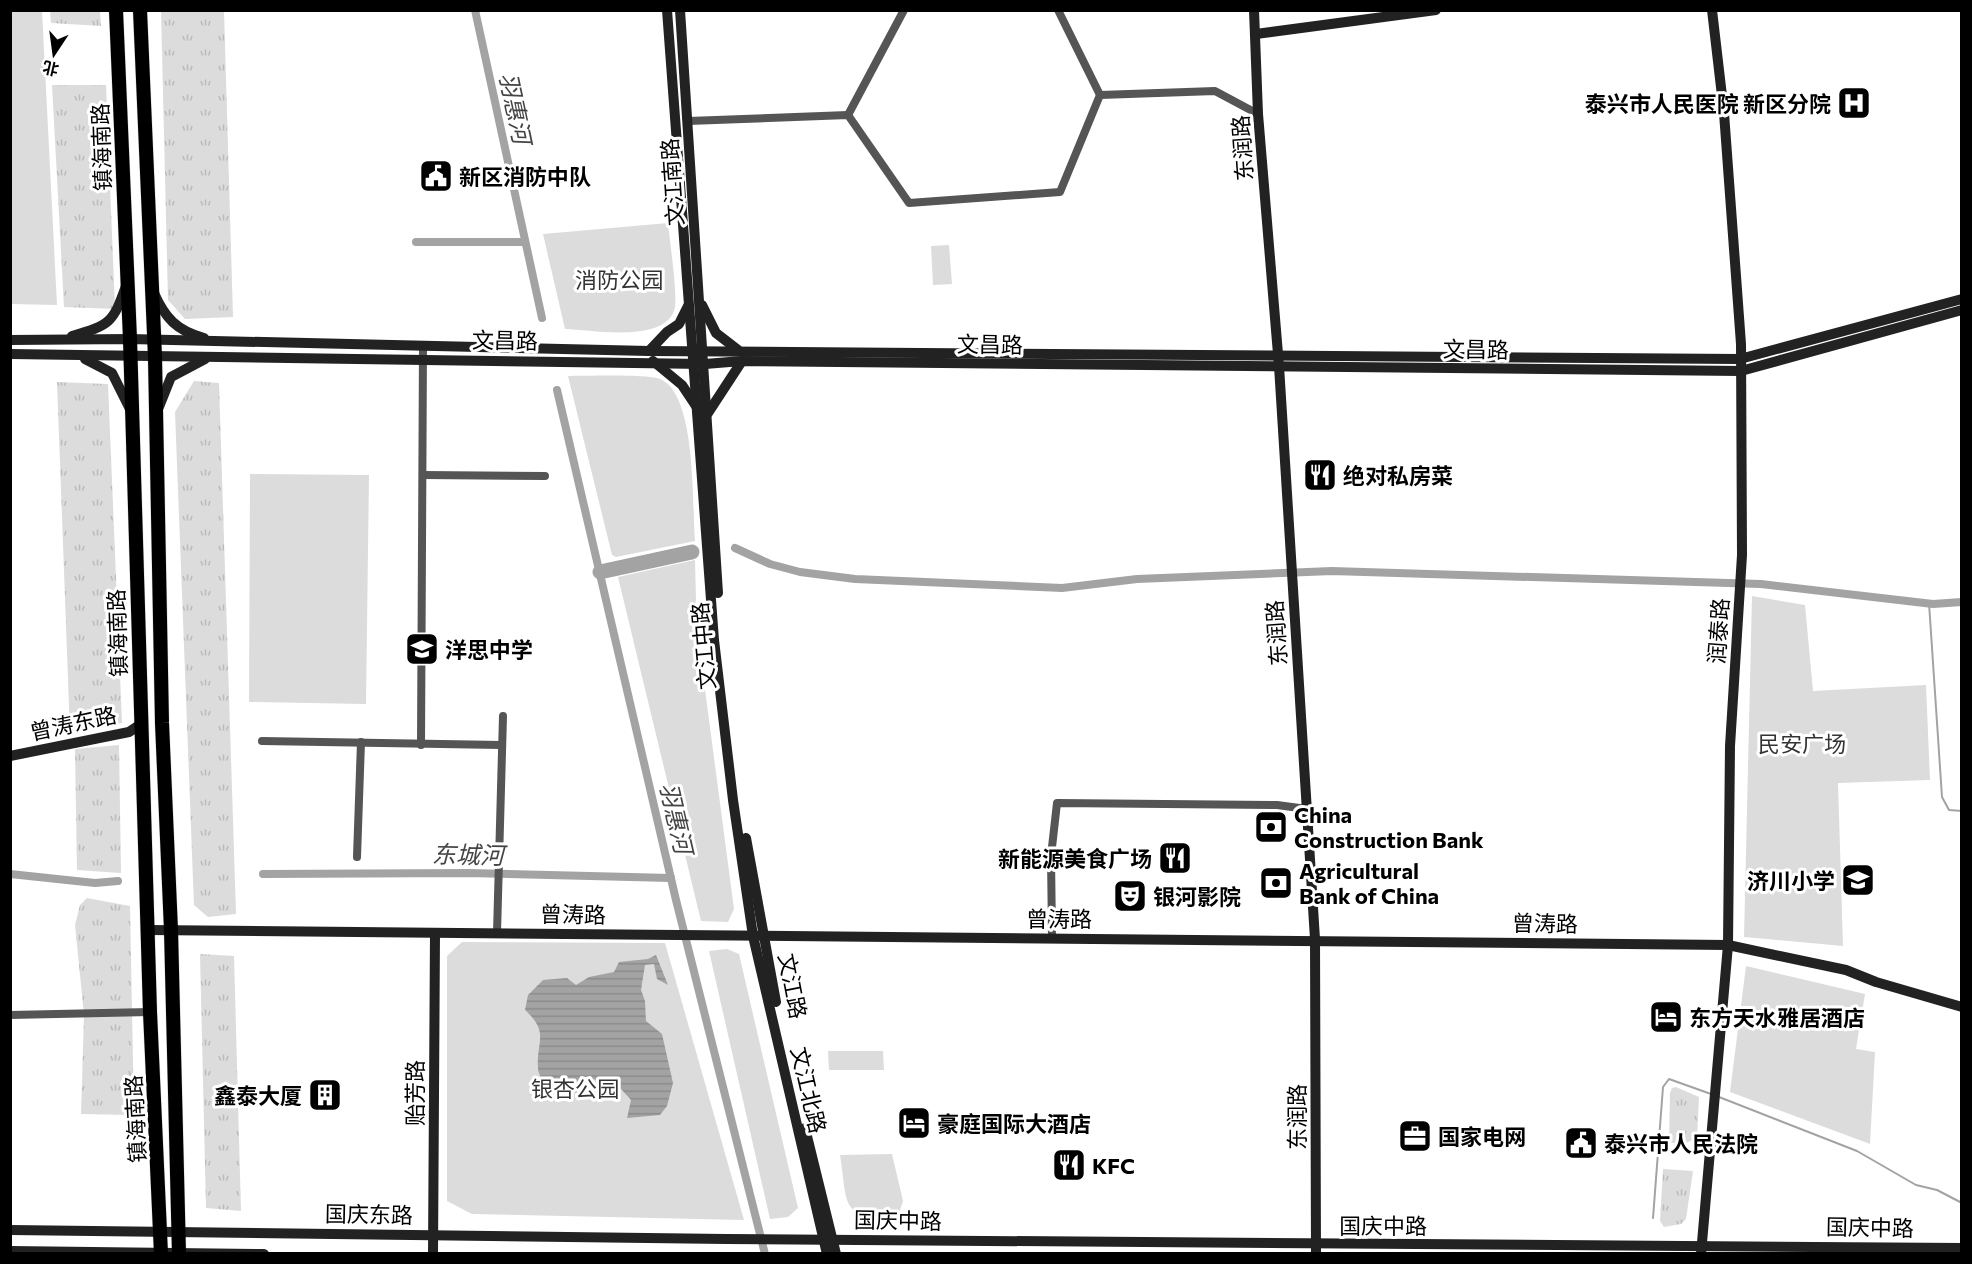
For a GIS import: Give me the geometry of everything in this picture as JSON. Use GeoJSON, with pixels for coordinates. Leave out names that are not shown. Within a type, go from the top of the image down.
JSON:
{"type":"FeatureCollection","features":[{"type":"Feature","properties":{"kind":"highway","name":"镇海南路"},"geometry":{"type":"LineString","coordinates":[[116,10],[124,170],[126,286],[131,357],[150,1012],[161,1253]]}},
{"type":"Feature","properties":{"kind":"highway","name":"镇海南路"},"geometry":{"type":"LineString","coordinates":[[140,10],[150,285],[155,357],[162,723],[171,930],[179,1253]]}},
{"type":"Feature","properties":{"kind":"main road","name":"文江南路"},"geometry":{"type":"LineString","coordinates":[[667,10],[688,305],[698,350]]}},
{"type":"Feature","properties":{"kind":"main road","name":"文江南路"},"geometry":{"type":"LineString","coordinates":[[680,10],[699,300],[698,350]]}},
{"type":"Feature","properties":{"kind":"main road","name":"东润路"},"geometry":{"type":"LineString","coordinates":[[1254,10],[1258,114],[1279,362],[1315,939],[1316,1249]]}},
{"type":"Feature","properties":{"kind":"main road"},"geometry":{"type":"LineString","coordinates":[[1256,34],[1437,10]]}},
{"type":"Feature","properties":{"kind":"main road","name":"润泰路"},"geometry":{"type":"LineString","coordinates":[[1702,1249],[1728,945],[1730,746],[1741,601],[1742,555],[1741,371],[1724,113],[1712,10]]}},
{"type":"Feature","properties":{"kind":"main road"},"geometry":{"type":"LineString","coordinates":[[150,285],[164,313],[174,325],[191,334],[225,343]]}},
{"type":"Feature","properties":{"kind":"main road"},"geometry":{"type":"LineString","coordinates":[[60,340],[111,321],[117,312],[126,286]]}},
{"type":"Feature","properties":{"kind":"main road","name":"文昌路"},"geometry":{"type":"LineString","coordinates":[[1279,362],[1740,359],[1962,298]]}},
{"type":"Feature","properties":{"kind":"main road"},"geometry":{"type":"LineString","coordinates":[[688,305],[679,324],[667,332],[651,356],[682,385],[703,410],[740,356],[716,333],[699,300]]}},
{"type":"Feature","properties":{"kind":"main road","name":"文昌路"},"geometry":{"type":"LineString","coordinates":[[10,354],[131,357],[424,358],[651,356],[698,350],[740,356],[1279,362],[1741,371],[1962,310]]}},
{"type":"Feature","properties":{"kind":"main road","name":"文昌路"},"geometry":{"type":"LineString","coordinates":[[10,340],[130,339],[225,343],[423,345],[651,356],[699,364],[740,356]]}},
{"type":"Feature","properties":{"kind":"main road","name":"文江中路"},"geometry":{"type":"LineString","coordinates":[[698,350],[722,646],[740,806],[758,936]]}},
{"type":"Feature","properties":{"kind":"main road"},"geometry":{"type":"LineString","coordinates":[[70,355],[90,361],[112,373],[120,385],[132,416]]}},
{"type":"Feature","properties":{"kind":"main road"},"geometry":{"type":"LineString","coordinates":[[156,425],[160,401],[171,377],[211,356]]}},
{"type":"Feature","properties":{"kind":"main road","name":"曾涛东路"},"geometry":{"type":"LineString","coordinates":[[10,756],[129,732],[141,724]]}},
{"type":"Feature","properties":{"kind":"main road","name":"曾涛路"},"geometry":{"type":"LineString","coordinates":[[148,930],[1315,939],[1728,945],[1846,970],[1876,982],[1962,1007]]}},
{"type":"Feature","properties":{"kind":"main road","name":"贻芳路"},"geometry":{"type":"LineString","coordinates":[[433,1254],[435,933]]}},
{"type":"Feature","properties":{"kind":"main road","name":"文江路"},"geometry":{"type":"LineString","coordinates":[[758,936],[789,1062],[827,1239],[836,1254]]}},
{"type":"Feature","properties":{"kind":"main road","name":"国庆东路"},"geometry":{"type":"LineString","coordinates":[[10,1230],[160,1230],[805,1240]]}},
{"type":"Feature","properties":{"kind":"main road"},"geometry":{"type":"LineString","coordinates":[[827,1239],[827,1254]]}},
{"type":"Feature","properties":{"kind":"main road","name":"国庆中路"},"geometry":{"type":"LineString","coordinates":[[805,1240],[1316,1249],[1962,1248]]}},
{"type":"Feature","properties":{"kind":"main road"},"geometry":{"type":"LineString","coordinates":[[10,1251],[264,1254]]}},
{"type":"Feature","properties":{"kind":"street"},"geometry":{"type":"LineString","coordinates":[[848,115],[904,10]]}},
{"type":"Feature","properties":{"kind":"street"},"geometry":{"type":"LineString","coordinates":[[848,115],[909,203],[1060,192],[1100,95],[1058,10]]}},
{"type":"Feature","properties":{"kind":"street"},"geometry":{"type":"LineString","coordinates":[[1100,95],[1215,91],[1258,114]]}},
{"type":"Feature","properties":{"kind":"street"},"geometry":{"type":"LineString","coordinates":[[688,121],[848,115]]}},
{"type":"Feature","properties":{"kind":"street"},"geometry":{"type":"LineString","coordinates":[[421,745],[423,345]]}},
{"type":"Feature","properties":{"kind":"street"},"geometry":{"type":"LineString","coordinates":[[423,475],[545,476]]}},
{"type":"Feature","properties":{"kind":"street"},"geometry":{"type":"LineString","coordinates":[[497,933],[498,831],[503,716]]}},
{"type":"Feature","properties":{"kind":"street"},"geometry":{"type":"LineString","coordinates":[[262,741],[421,745],[501,744]]}},
{"type":"Feature","properties":{"kind":"street"},"geometry":{"type":"LineString","coordinates":[[357,857],[360,742]]}},
{"type":"Feature","properties":{"kind":"street"},"geometry":{"type":"LineString","coordinates":[[1052,937],[1051,856],[1057,803],[1277,805],[1307,809]]}},
{"type":"Feature","properties":{"kind":"street"},"geometry":{"type":"LineString","coordinates":[[10,1015],[150,1012]]}},
{"type":"Feature","properties":{"kind":"green space"},"geometry":{"type":"Polygon","coordinates":[[[11,10],[42,11],[57,305],[11,304],[11,10]]]}},
{"type":"Feature","properties":{"kind":"green space"},"geometry":{"type":"Polygon","coordinates":[[[50,11],[100,11],[101,26],[51,23],[50,11]]]}},
{"type":"Feature","properties":{"kind":"green space"},"geometry":{"type":"Polygon","coordinates":[[[161,11],[224,11],[233,317],[185,319],[168,300],[161,11]]]}},
{"type":"Feature","properties":{"kind":"green space"},"geometry":{"type":"Polygon","coordinates":[[[52,85],[106,85],[115,309],[64,307],[52,85]]]}},
{"type":"Feature","properties":{"kind":"green space","name":"消防公园"},"geometry":{"type":"Polygon","coordinates":[[[668,223],[675,299],[675,307],[669,319],[659,326],[628,332],[565,329],[543,234],[668,223]]]}},
{"type":"Feature","properties":{"kind":"green space"},"geometry":{"type":"Polygon","coordinates":[[[949,245],[952,284],[933,285],[931,246],[949,245]]]}},
{"type":"Feature","properties":{"kind":"green space"},"geometry":{"type":"Polygon","coordinates":[[[568,376],[653,377],[660,379],[672,389],[681,406],[687,427],[695,541],[616,557],[612,555],[568,376]]]}},
{"type":"Feature","properties":{"kind":"green space"},"geometry":{"type":"Polygon","coordinates":[[[194,381],[219,383],[236,914],[208,917],[194,905],[175,412],[194,381]]]}},
{"type":"Feature","properties":{"kind":"green space"},"geometry":{"type":"Polygon","coordinates":[[[57,382],[108,384],[122,723],[70,733],[57,382]]]}},
{"type":"Feature","properties":{"kind":"green space"},"geometry":{"type":"Polygon","coordinates":[[[250,474],[369,475],[366,704],[249,702],[250,474]]]}},
{"type":"Feature","properties":{"kind":"green space"},"geometry":{"type":"Polygon","coordinates":[[[695,560],[696,600],[692,624],[695,649],[704,682],[734,909],[728,922],[701,921],[618,577],[695,560]]]}},
{"type":"Feature","properties":{"kind":"green space","name":"民安广场"},"geometry":{"type":"Polygon","coordinates":[[[1752,596],[1805,605],[1813,691],[1926,685],[1930,780],[1838,783],[1843,946],[1744,937],[1752,596]]]}},
{"type":"Feature","properties":{"kind":"green space"},"geometry":{"type":"Polygon","coordinates":[[[119,745],[121,873],[77,870],[75,749],[119,745]]]}},
{"type":"Feature","properties":{"kind":"green space"},"geometry":{"type":"Polygon","coordinates":[[[87,898],[130,906],[134,1115],[81,1114],[84,1015],[75,925],[80,905],[87,898]]]}},
{"type":"Feature","properties":{"kind":"green space","name":"银杏公园"},"geometry":{"type":"Polygon","coordinates":[[[462,942],[665,943],[744,1220],[472,1214],[447,1201],[447,956],[462,942]]]}},
{"type":"Feature","properties":{"kind":"green space"},"geometry":{"type":"Polygon","coordinates":[[[727,949],[739,954],[798,1208],[788,1217],[770,1219],[709,951],[727,949]]]}},
{"type":"Feature","properties":{"kind":"green space"},"geometry":{"type":"Polygon","coordinates":[[[200,954],[234,956],[241,1211],[206,1208],[200,954]]]}},
{"type":"Feature","properties":{"kind":"green space"},"geometry":{"type":"Polygon","coordinates":[[[1746,966],[1865,994],[1856,1049],[1875,1052],[1870,1144],[1730,1092],[1746,966]]]}},
{"type":"Feature","properties":{"kind":"green space"},"geometry":{"type":"Polygon","coordinates":[[[828,1051],[883,1051],[884,1070],[829,1070],[828,1051]]]}},
{"type":"Feature","properties":{"kind":"green space"},"geometry":{"type":"Polygon","coordinates":[[[1676,1087],[1699,1097],[1697,1138],[1682,1145],[1669,1142],[1670,1093],[1672,1088],[1676,1087]]]}},
{"type":"Feature","properties":{"kind":"green space"},"geometry":{"type":"Polygon","coordinates":[[[892,1154],[903,1201],[897,1219],[865,1216],[850,1205],[846,1197],[840,1155],[892,1154]]]}},
{"type":"Feature","properties":{"kind":"green space"},"geometry":{"type":"Polygon","coordinates":[[[1663,1169],[1693,1171],[1686,1219],[1681,1224],[1664,1227],[1660,1221],[1663,1169]]]}},
{"type":"Feature","properties":{"kind":"shaded area"},"geometry":{"type":"Polygon","coordinates":[[[656,955],[668,985],[657,979],[654,964],[645,965],[641,990],[645,1001],[646,1021],[662,1034],[673,1083],[667,1106],[660,1115],[627,1118],[631,1100],[612,1079],[580,1080],[577,1092],[562,1095],[548,1090],[538,1071],[540,1031],[533,1018],[525,1010],[528,995],[543,980],[567,978],[576,985],[589,977],[614,972],[619,962],[648,959],[656,955]]]}},
{"type":"Feature","properties":{"kind":"waterway","name":"羽惠河"},"geometry":{"type":"LineString","coordinates":[[475,10],[542,318]]}},
{"type":"Feature","properties":{"kind":"waterway"},"geometry":{"type":"LineString","coordinates":[[416,242],[525,242]]}},
{"type":"Feature","properties":{"kind":"waterway","name":"羽惠河"},"geometry":{"type":"LineString","coordinates":[[557,390],[676,900],[765,1254]]}},
{"type":"Feature","properties":{"kind":"waterway"},"geometry":{"type":"LineString","coordinates":[[735,548],[770,564],[800,572],[855,579],[1062,588],[1137,579],[1332,571],[1761,584],[1933,604],[1962,602]]}},
{"type":"Feature","properties":{"kind":"waterway"},"geometry":{"type":"LineString","coordinates":[[600,572],[692,552]]}},
{"type":"Feature","properties":{"kind":"waterway"},"geometry":{"type":"LineString","coordinates":[[1929,603],[1942,797],[1949,810],[1962,811]]}},
{"type":"Feature","properties":{"kind":"waterway","name":"东城河"},"geometry":{"type":"LineString","coordinates":[[263,874],[469,873],[671,878]]}},
{"type":"Feature","properties":{"kind":"waterway","name":"东城河"},"geometry":{"type":"LineString","coordinates":[[10,874],[95,883],[118,881]]}},
{"type":"Feature","properties":{"kind":"waterway"},"geometry":{"type":"LineString","coordinates":[[1653,1218],[1663,1087],[1669,1079],[1711,1094]]}},
{"type":"Feature","properties":{"kind":"waterway"},"geometry":{"type":"LineString","coordinates":[[1719,1097],[1857,1151],[1916,1185],[1937,1190],[1962,1203]]}},
{"type":"Feature","properties":{"kind":"place","name":"泰兴市人民医院 新区分院"},"geometry":{"type":"Point","coordinates":[1854,103]}},
{"type":"Feature","properties":{"kind":"place","name":"新区消防中队"},"geometry":{"type":"Point","coordinates":[436,176]}},
{"type":"Feature","properties":{"kind":"place","name":"绝对私房菜"},"geometry":{"type":"Point","coordinates":[1320,475]}},
{"type":"Feature","properties":{"kind":"place","name":"洋思中学"},"geometry":{"type":"Point","coordinates":[422,649]}},
{"type":"Feature","properties":{"kind":"place","name":"China Construction Bank"},"geometry":{"type":"Point","coordinates":[1271,827]}},
{"type":"Feature","properties":{"kind":"place","name":"新能源美食广场"},"geometry":{"type":"Point","coordinates":[1175,858]}},
{"type":"Feature","properties":{"kind":"place","name":"济川小学"},"geometry":{"type":"Point","coordinates":[1858,880]}},
{"type":"Feature","properties":{"kind":"place","name":"Agricultural Bank of China"},"geometry":{"type":"Point","coordinates":[1276,883]}},
{"type":"Feature","properties":{"kind":"place","name":"银河影院"},"geometry":{"type":"Point","coordinates":[1130,896]}},
{"type":"Feature","properties":{"kind":"place","name":"东方天水雅居酒店"},"geometry":{"type":"Point","coordinates":[1666,1017]}},
{"type":"Feature","properties":{"kind":"place","name":"鑫泰大厦"},"geometry":{"type":"Point","coordinates":[325,1095]}},
{"type":"Feature","properties":{"kind":"place","name":"豪庭国际大酒店"},"geometry":{"type":"Point","coordinates":[914,1123]}},
{"type":"Feature","properties":{"kind":"place","name":"国家电网"},"geometry":{"type":"Point","coordinates":[1415,1136]}},
{"type":"Feature","properties":{"kind":"place","name":"泰兴市人民法院"},"geometry":{"type":"Point","coordinates":[1581,1143]}},
{"type":"Feature","properties":{"kind":"place","name":"KFC"},"geometry":{"type":"Point","coordinates":[1069,1165]}}]}
